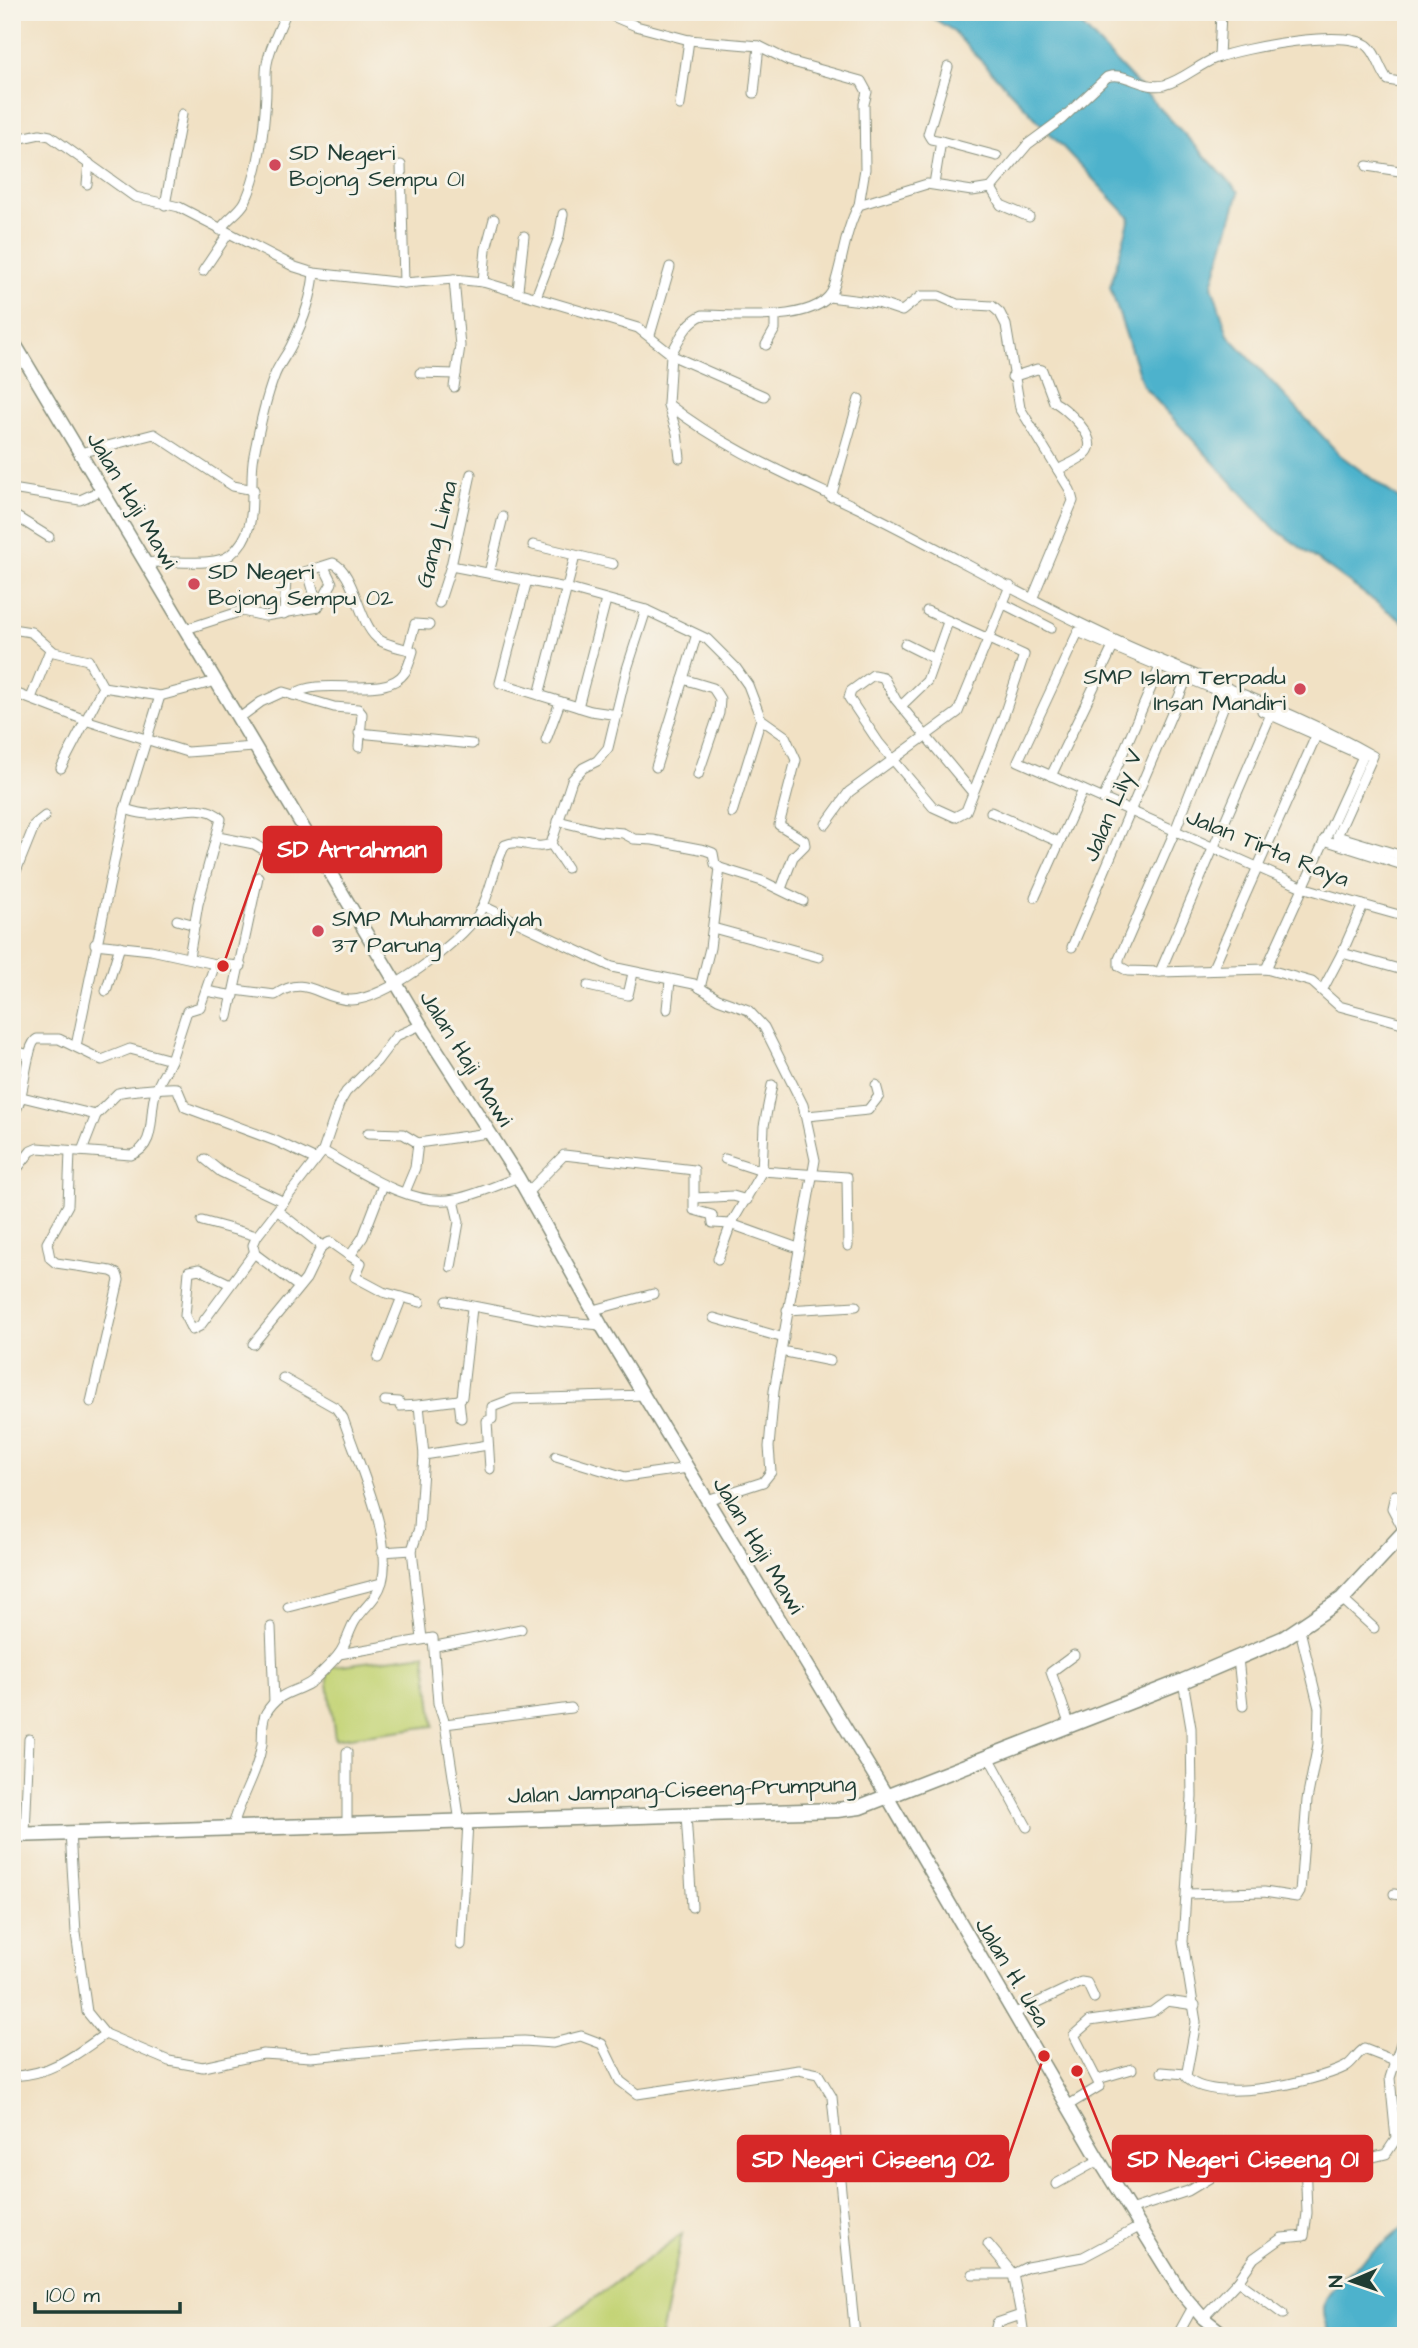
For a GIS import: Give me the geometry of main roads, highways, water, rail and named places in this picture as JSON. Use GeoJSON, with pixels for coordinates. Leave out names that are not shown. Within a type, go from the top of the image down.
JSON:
{"type":"FeatureCollection","features":[{"type":"Feature","properties":{"kind":"main road","name":"Jalan Jampang–Ciseeng–Prumpung"},"geometry":{"type":"LineString","coordinates":[[17,1834],[837,1810],[888,1798],[1183,1681],[1300,1630],[1342,1599],[1404,1533]]}},
{"type":"Feature","properties":{"kind":"water"},"geometry":{"type":"Polygon","coordinates":[[[923,12],[1069,12],[1239,192],[1212,285],[1228,335],[1340,455],[1406,504],[1406,624],[1275,529],[1143,386],[1110,287],[1130,218],[952,30],[923,12]]]}},
{"type":"Feature","properties":{"kind":"water"},"geometry":{"type":"Polygon","coordinates":[[[1406,2224],[1406,2336],[1332,2336],[1324,2313],[1326,2299],[1331,2290],[1406,2224]]]}},
{"type":"Feature","properties":{"kind":"place","name":"SD Negeri Bojong Sempu 01"},"geometry":{"type":"Point","coordinates":[275,165]}},
{"type":"Feature","properties":{"kind":"place","name":"SD Negeri Bojong Sempu 02"},"geometry":{"type":"Point","coordinates":[194,584]}},
{"type":"Feature","properties":{"kind":"place","name":"SMP Islam Terpadu Insan Mandiri"},"geometry":{"type":"Point","coordinates":[1300,689]}},
{"type":"Feature","properties":{"kind":"place","name":"SMP Muhammadiyah 37 Parung"},"geometry":{"type":"Point","coordinates":[318,931]}},
{"type":"Feature","properties":{"kind":"place","name":"SD Arrahman"},"geometry":{"type":"Point","coordinates":[223,966]}},
{"type":"Feature","properties":{"kind":"place","name":"SD Negeri Ciseeng 02"},"geometry":{"type":"Point","coordinates":[1044,2056]}},
{"type":"Feature","properties":{"kind":"place","name":"SD Negeri Ciseeng 01"},"geometry":{"type":"Point","coordinates":[1077,2071]}}]}
